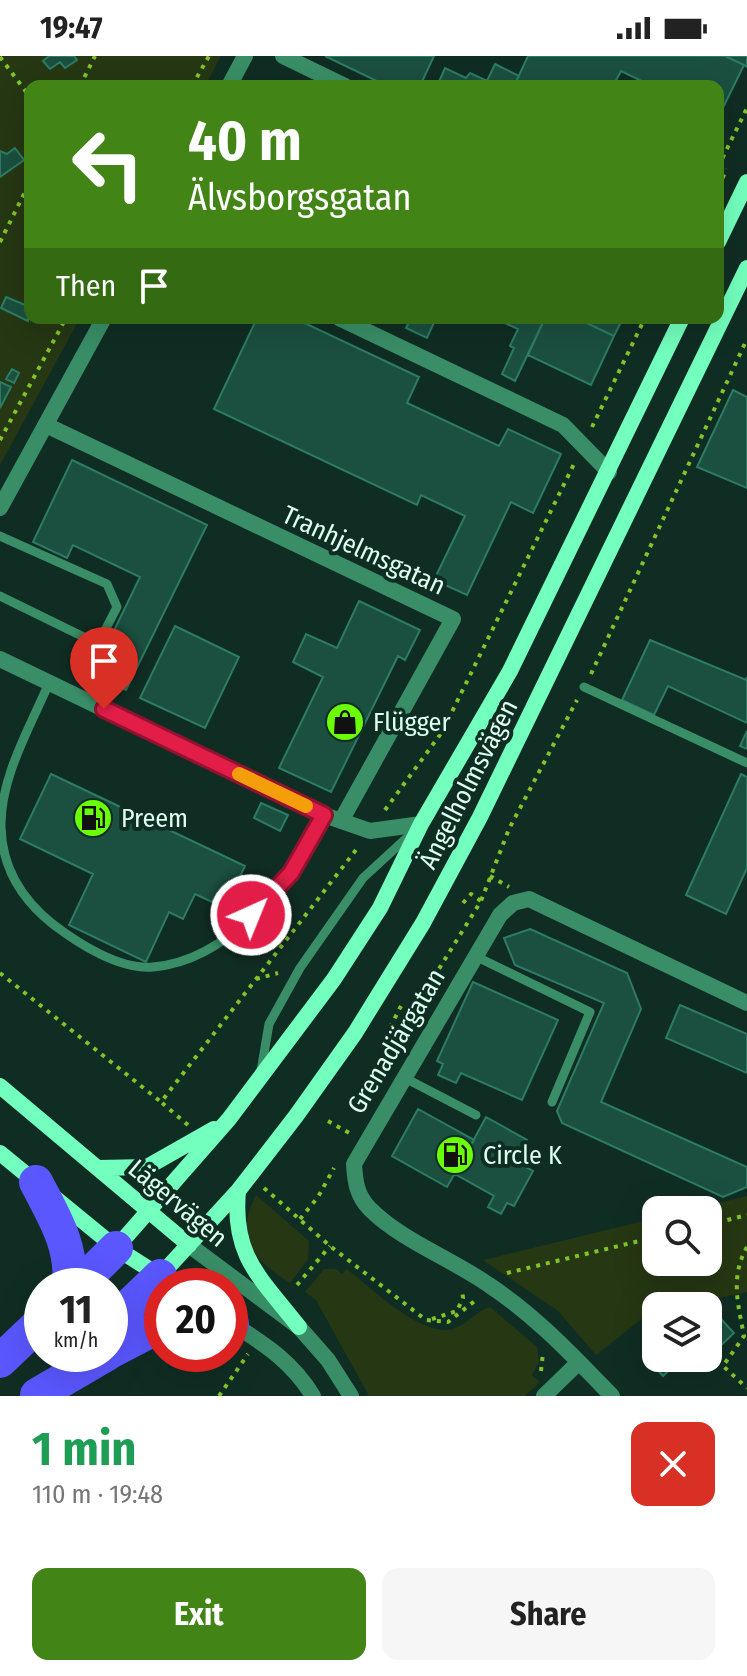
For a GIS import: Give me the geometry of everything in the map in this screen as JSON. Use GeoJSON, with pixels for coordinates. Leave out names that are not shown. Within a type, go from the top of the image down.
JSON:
{"type":"FeatureCollection","features":[{"type":"Feature","properties":{"kind":"highway"},"geometry":{"type":"LineString","coordinates":[[36,1182],[66,1241],[71,1268]]}},
{"type":"Feature","properties":{"kind":"highway"},"geometry":{"type":"LineString","coordinates":[[96,1268],[116,1248]]}},
{"type":"Feature","properties":{"kind":"highway"},"geometry":{"type":"LineString","coordinates":[[128,1310],[144,1298]]}},
{"type":"Feature","properties":{"kind":"highway"},"geometry":{"type":"LineString","coordinates":[[0,1361],[24,1338]]}},
{"type":"Feature","properties":{"kind":"highway"},"geometry":{"type":"LineString","coordinates":[[36,1395],[60,1372]]}},
{"type":"Feature","properties":{"kind":"highway"},"geometry":{"type":"LineString","coordinates":[[36,1395],[76,1372]]}},
{"type":"Feature","properties":{"kind":"main road"},"geometry":{"type":"LineString","coordinates":[[724,230],[747,182]]}},
{"type":"Feature","properties":{"kind":"main road","name":"Ängelholmsvägen"},"geometry":{"type":"LineString","coordinates":[[724,323],[742,287],[747,268]]}},
{"type":"Feature","properties":{"kind":"main road","name":"Ängelholmsvägen"},"geometry":{"type":"LineString","coordinates":[[116,1248],[229,1119],[334,979],[380,908],[421,824],[510,671],[679,324]]}},
{"type":"Feature","properties":{"kind":"main road","name":"Ängelholmsvägen"},"geometry":{"type":"LineString","coordinates":[[175,1268],[189,1245],[238,1191],[341,1054],[444,886],[724,324]]}},
{"type":"Feature","properties":{"kind":"main road","name":"Lägervägen"},"geometry":{"type":"LineString","coordinates":[[0,1086],[189,1245]]}},
{"type":"Feature","properties":{"kind":"main road"},"geometry":{"type":"LineString","coordinates":[[99,1168],[147,1167],[229,1119]]}},
{"type":"Feature","properties":{"kind":"main road"},"geometry":{"type":"LineString","coordinates":[[0,1153],[116,1248],[147,1268]]}},
{"type":"Feature","properties":{"kind":"main road"},"geometry":{"type":"LineString","coordinates":[[238,1191],[237,1229],[242,1249],[299,1327]]}},
{"type":"Feature","properties":{"kind":"street"},"geometry":{"type":"LineString","coordinates":[[232,80],[245,56]]}},
{"type":"Feature","properties":{"kind":"street"},"geometry":{"type":"LineString","coordinates":[[283,56],[333,80]]}},
{"type":"Feature","properties":{"kind":"street"},"geometry":{"type":"LineString","coordinates":[[0,508],[101,324]]}},
{"type":"Feature","properties":{"kind":"street"},"geometry":{"type":"LineString","coordinates":[[352,324],[563,425],[609,472]]}},
{"type":"Feature","properties":{"kind":"street","name":"Tranhjelmsgatan"},"geometry":{"type":"LineString","coordinates":[[46,425],[453,619],[341,821]]}},
{"type":"Feature","properties":{"kind":"street"},"geometry":{"type":"LineString","coordinates":[[0,659],[324,815],[370,831],[421,824]]}},
{"type":"Feature","properties":{"kind":"street","name":"Grenadjärgatan"},"geometry":{"type":"LineString","coordinates":[[612,1396],[533,1315],[486,1290],[388,1224],[361,1198],[355,1183],[354,1164],[505,908],[529,899],[747,1003]]}},
{"type":"Feature","properties":{"kind":"street","name":"Lägervägen"},"geometry":{"type":"LineString","coordinates":[[189,1245],[299,1327],[328,1360],[351,1396]]}},
{"type":"Feature","properties":{"kind":"street"},"geometry":{"type":"LineString","coordinates":[[248,1338],[299,1372],[313,1396]]}},
{"type":"Feature","properties":{"kind":"street"},"geometry":{"type":"LineString","coordinates":[[548,1392],[579,1362]]}},
{"type":"Feature","properties":{"kind":"lane"},"geometry":{"type":"LineString","coordinates":[[0,536],[107,584],[117,607],[98,644],[0,596]]}},
{"type":"Feature","properties":{"kind":"lane"},"geometry":{"type":"LineString","coordinates":[[49,683],[6,788],[2,807],[3,849],[16,884],[41,915],[103,955],[153,967],[190,958],[211,947],[241,924],[291,873],[324,815]]}},
{"type":"Feature","properties":{"kind":"lane"},"geometry":{"type":"LineString","coordinates":[[584,687],[747,763]]}},
{"type":"Feature","properties":{"kind":"lane"},"geometry":{"type":"LineString","coordinates":[[261,1076],[269,1024],[300,968],[363,878],[421,824]]}},
{"type":"Feature","properties":{"kind":"lane"},"geometry":{"type":"LineString","coordinates":[[475,956],[590,1012],[552,1102]]}},
{"type":"Feature","properties":{"kind":"lane"},"geometry":{"type":"LineString","coordinates":[[403,1077],[476,1115]]}},
{"type":"Feature","properties":{"kind":"path"},"geometry":{"type":"LineString","coordinates":[[195,80],[209,56]]}},
{"type":"Feature","properties":{"kind":"path"},"geometry":{"type":"LineString","coordinates":[[0,57],[24,89]]}},
{"type":"Feature","properties":{"kind":"path"},"geometry":{"type":"LineString","coordinates":[[83,80],[94,57]]}},
{"type":"Feature","properties":{"kind":"path"},"geometry":{"type":"LineString","coordinates":[[724,155],[747,108]]}},
{"type":"Feature","properties":{"kind":"path"},"geometry":{"type":"LineString","coordinates":[[724,175],[727,169]]}},
{"type":"Feature","properties":{"kind":"path"},"geometry":{"type":"LineString","coordinates":[[0,242],[24,194]]}},
{"type":"Feature","properties":{"kind":"path"},"geometry":{"type":"LineString","coordinates":[[0,440],[63,324]]}},
{"type":"Feature","properties":{"kind":"path"},"geometry":{"type":"LineString","coordinates":[[161,1102],[370,831],[442,732],[642,324]]}},
{"type":"Feature","properties":{"kind":"path"},"geometry":{"type":"LineString","coordinates":[[463,903],[471,894],[481,901]]}},
{"type":"Feature","properties":{"kind":"path"},"geometry":{"type":"LineString","coordinates":[[282,945],[290,950]]}},
{"type":"Feature","properties":{"kind":"path"},"geometry":{"type":"LineString","coordinates":[[0,973],[190,1126]]}},
{"type":"Feature","properties":{"kind":"path"},"geometry":{"type":"LineString","coordinates":[[429,997],[436,983]]}},
{"type":"Feature","properties":{"kind":"path"},"geometry":{"type":"LineString","coordinates":[[381,1045],[401,1006]]}},
{"type":"Feature","properties":{"kind":"path"},"geometry":{"type":"LineString","coordinates":[[328,1121],[351,1134]]}},
{"type":"Feature","properties":{"kind":"path"},"geometry":{"type":"LineString","coordinates":[[347,1142],[358,1122]]}},
{"type":"Feature","properties":{"kind":"path"},"geometry":{"type":"LineString","coordinates":[[300,1219],[318,1197],[339,1159],[337,1182]]}},
{"type":"Feature","properties":{"kind":"path"},"geometry":{"type":"LineString","coordinates":[[262,1187],[330,1246],[426,1320],[448,1322],[506,1273],[642,1240]]}},
{"type":"Feature","properties":{"kind":"path"},"geometry":{"type":"LineString","coordinates":[[722,1221],[747,1215]]}},
{"type":"Feature","properties":{"kind":"path"},"geometry":{"type":"LineString","coordinates":[[297,1285],[330,1246]]}},
{"type":"Feature","properties":{"kind":"path"},"geometry":{"type":"LineString","coordinates":[[747,1247],[738,1263],[735,1288],[744,1336],[723,1366],[747,1388]]}},
{"type":"Feature","properties":{"kind":"path"},"geometry":{"type":"LineString","coordinates":[[426,1320],[448,1316],[461,1308],[461,1282],[486,1290]]}},
{"type":"Feature","properties":{"kind":"path"},"geometry":{"type":"LineString","coordinates":[[541,1345],[544,1362],[538,1375],[548,1392]]}},
{"type":"Feature","properties":{"kind":"path"},"geometry":{"type":"LineString","coordinates":[[219,1396],[225,1372]]}},
{"type":"Feature","properties":{"kind":"green space"},"geometry":{"type":"Polygon","coordinates":[[[0,56],[221,56],[208,80],[24,80],[24,324],[77,324],[0,465],[0,56]]]}},
{"type":"Feature","properties":{"kind":"green space"},"geometry":{"type":"Polygon","coordinates":[[[256,1195],[309,1241],[308,1259],[290,1283],[266,1266],[251,1246],[247,1223],[256,1195]]]}},
{"type":"Feature","properties":{"kind":"green space"},"geometry":{"type":"Polygon","coordinates":[[[747,1196],[747,1292],[722,1297],[722,1292],[642,1292],[642,1319],[596,1355],[558,1311],[483,1260],[642,1221],[642,1276],[722,1276],[722,1202],[747,1196]]]}},
{"type":"Feature","properties":{"kind":"green space"},"geometry":{"type":"Polygon","coordinates":[[[324,1269],[336,1269],[342,1274],[347,1269],[397,1310],[441,1330],[458,1327],[490,1307],[537,1347],[539,1362],[532,1375],[540,1382],[525,1396],[369,1396],[316,1300],[305,1292],[324,1269]]]}},
{"type":"Feature","properties":{"kind":"building"},"geometry":{"type":"Polygon","coordinates":[[[49,56],[74,56],[77,60],[65,68],[60,62],[50,69],[43,61],[49,56]]]}},
{"type":"Feature","properties":{"kind":"building"},"geometry":{"type":"Polygon","coordinates":[[[325,56],[434,56],[423,80],[375,80],[325,56]]]}},
{"type":"Feature","properties":{"kind":"building"},"geometry":{"type":"Polygon","coordinates":[[[528,56],[725,56],[744,65],[724,106],[724,80],[640,80],[621,71],[616,80],[517,80],[528,56]]]}},
{"type":"Feature","properties":{"kind":"building"},"geometry":{"type":"Polygon","coordinates":[[[725,56],[747,56],[747,67],[744,65],[725,56]]]}},
{"type":"Feature","properties":{"kind":"building"},"geometry":{"type":"Polygon","coordinates":[[[495,64],[519,76],[517,80],[487,80],[495,64]]]}},
{"type":"Feature","properties":{"kind":"building"},"geometry":{"type":"Polygon","coordinates":[[[445,68],[466,78],[470,73],[485,80],[440,80],[445,68]]]}},
{"type":"Feature","properties":{"kind":"building"},"geometry":{"type":"Polygon","coordinates":[[[15,148],[24,160],[0,177],[0,151],[7,154],[15,148]]]}},
{"type":"Feature","properties":{"kind":"building"},"geometry":{"type":"Polygon","coordinates":[[[6,297],[24,304],[24,319],[1,308],[6,297]]]}},
{"type":"Feature","properties":{"kind":"building"},"geometry":{"type":"Polygon","coordinates":[[[254,324],[307,324],[419,377],[407,403],[499,446],[508,429],[561,454],[533,513],[511,502],[467,595],[434,580],[465,516],[421,495],[417,505],[214,409],[254,324]]]}},
{"type":"Feature","properties":{"kind":"building"},"geometry":{"type":"Polygon","coordinates":[[[408,324],[433,324],[427,338],[406,328],[408,324]]]}},
{"type":"Feature","properties":{"kind":"building"},"geometry":{"type":"Polygon","coordinates":[[[507,324],[542,324],[515,381],[502,374],[514,348],[510,346],[518,329],[507,324]]]}},
{"type":"Feature","properties":{"kind":"building"},"geometry":{"type":"Polygon","coordinates":[[[542,324],[589,324],[614,336],[591,385],[528,355],[542,324]]]}},
{"type":"Feature","properties":{"kind":"building"},"geometry":{"type":"Polygon","coordinates":[[[589,324],[620,324],[614,336],[589,324]]]}},
{"type":"Feature","properties":{"kind":"building"},"geometry":{"type":"Polygon","coordinates":[[[12,369],[19,373],[14,383],[6,379],[12,369]]]}},
{"type":"Feature","properties":{"kind":"building"},"geometry":{"type":"Polygon","coordinates":[[[0,382],[11,387],[0,408],[0,382]]]}},
{"type":"Feature","properties":{"kind":"building"},"geometry":{"type":"Polygon","coordinates":[[[733,390],[747,397],[747,488],[697,467],[733,390]]]}},
{"type":"Feature","properties":{"kind":"building"},"geometry":{"type":"Polygon","coordinates":[[[72,460],[207,525],[126,690],[93,674],[140,577],[73,545],[67,558],[33,542],[72,460]]]}},
{"type":"Feature","properties":{"kind":"building"},"geometry":{"type":"Polygon","coordinates":[[[359,601],[420,630],[405,660],[398,656],[331,792],[279,768],[323,677],[293,662],[306,634],[337,648],[359,601]]]}},
{"type":"Feature","properties":{"kind":"building"},"geometry":{"type":"Polygon","coordinates":[[[175,626],[239,657],[205,728],[140,698],[175,626]]]}},
{"type":"Feature","properties":{"kind":"building"},"geometry":{"type":"Polygon","coordinates":[[[650,640],[746,680],[747,677],[747,723],[668,686],[654,715],[622,700],[650,640]]]}},
{"type":"Feature","properties":{"kind":"building"},"geometry":{"type":"Polygon","coordinates":[[[747,731],[747,749],[740,746],[747,731]]]}},
{"type":"Feature","properties":{"kind":"building"},"geometry":{"type":"Polygon","coordinates":[[[51,774],[245,866],[229,899],[217,893],[212,902],[195,894],[183,919],[169,912],[146,962],[69,925],[93,874],[20,839],[51,774]]]}},
{"type":"Feature","properties":{"kind":"building"},"geometry":{"type":"Polygon","coordinates":[[[741,774],[747,777],[747,868],[726,914],[686,895],[741,774]]]}},
{"type":"Feature","properties":{"kind":"building"},"geometry":{"type":"Polygon","coordinates":[[[261,803],[288,815],[280,831],[254,818],[261,803]]]}},
{"type":"Feature","properties":{"kind":"building"},"geometry":{"type":"Polygon","coordinates":[[[530,929],[627,973],[641,1009],[601,1102],[747,1167],[747,1187],[723,1197],[562,1123],[557,1111],[604,1003],[515,965],[504,938],[530,929]]]}},
{"type":"Feature","properties":{"kind":"building"},"geometry":{"type":"Polygon","coordinates":[[[473,982],[558,1020],[522,1100],[461,1073],[456,1083],[438,1075],[443,1064],[437,1061],[473,982]]]}},
{"type":"Feature","properties":{"kind":"building"},"geometry":{"type":"Polygon","coordinates":[[[680,1005],[747,1034],[747,1073],[666,1038],[680,1005]]]}},
{"type":"Feature","properties":{"kind":"building"},"geometry":{"type":"Polygon","coordinates":[[[418,1109],[474,1140],[447,1187],[392,1156],[418,1109]]]}},
{"type":"Feature","properties":{"kind":"building"},"geometry":{"type":"Polygon","coordinates":[[[486,1117],[527,1140],[515,1161],[533,1171],[514,1206],[507,1203],[501,1214],[488,1207],[494,1196],[455,1174],[486,1117]]]}},
{"type":"Feature","properties":{"kind":"building"},"geometry":{"type":"Polygon","coordinates":[[[722,1320],[734,1333],[722,1344],[722,1320]]]}},
{"type":"Feature","properties":{"kind":"slow traffic"},"geometry":{"type":"LineString","coordinates":[[239,774],[306,806]]}},
{"type":"Feature","properties":{"kind":"place","name":"Flügger"},"geometry":{"type":"Point","coordinates":[345,722]}},
{"type":"Feature","properties":{"kind":"place","name":"Preem"},"geometry":{"type":"Point","coordinates":[93,818]}},
{"type":"Feature","properties":{"kind":"place","name":"Circle K"},"geometry":{"type":"Point","coordinates":[455,1155]}},
{"type":"Feature","properties":{"kind":"route"},"geometry":{"type":"LineString","coordinates":[[104,709],[324,815],[291,873],[251,915]]}}]}
